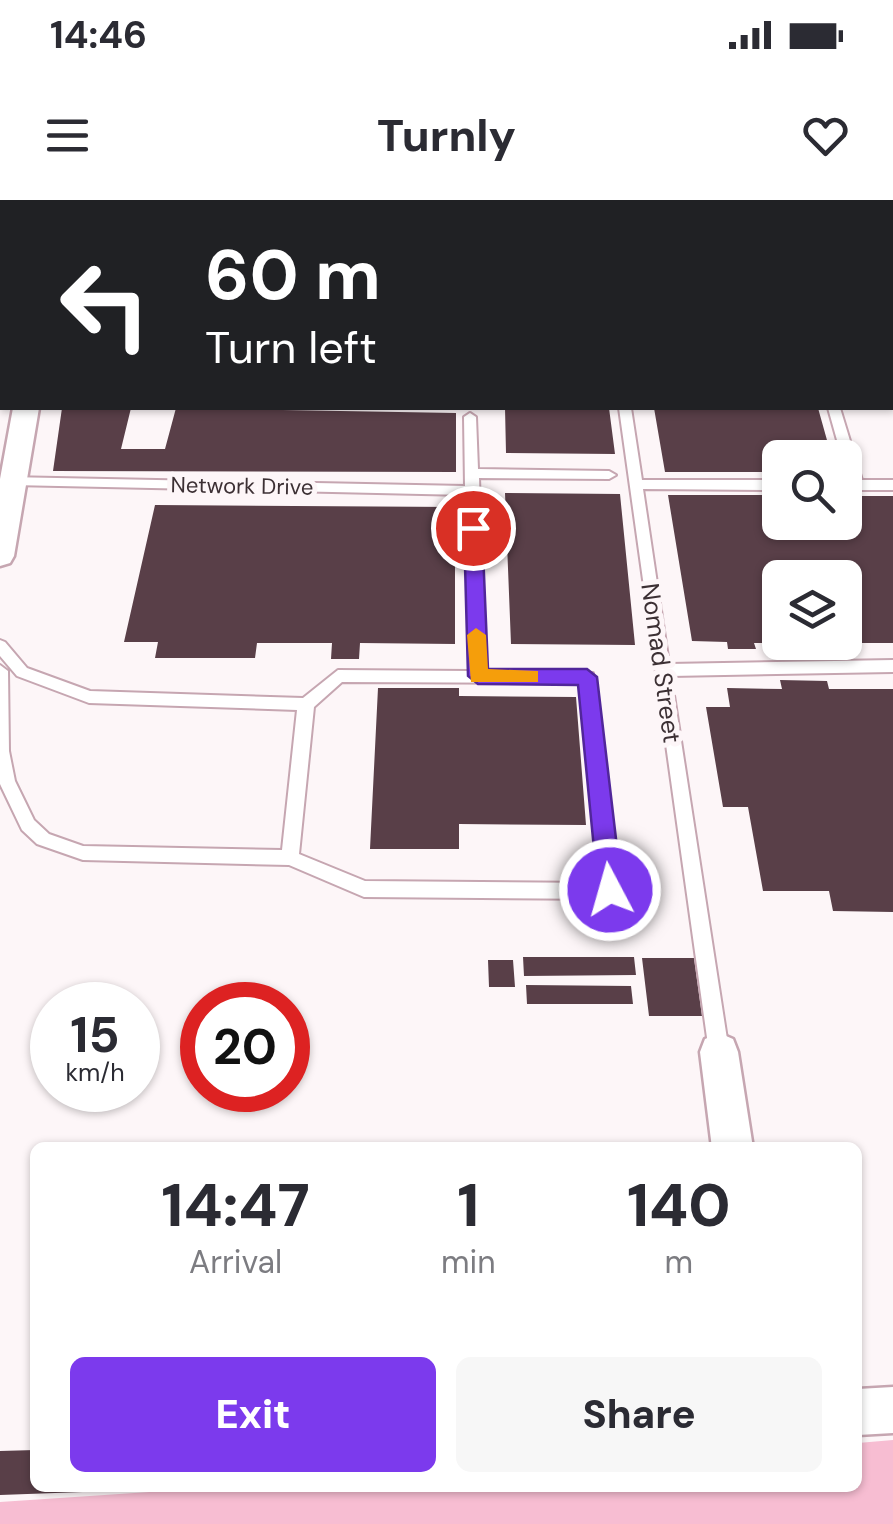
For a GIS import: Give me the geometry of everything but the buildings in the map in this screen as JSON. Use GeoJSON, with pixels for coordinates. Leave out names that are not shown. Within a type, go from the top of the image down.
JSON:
{"type":"FeatureCollection","features":[{"type":"Feature","properties":{"kind":"street"},"geometry":{"type":"LineString","coordinates":[[0,556],[26,410]]}},
{"type":"Feature","properties":{"kind":"street"},"geometry":{"type":"LineString","coordinates":[[719,1052],[731,1142]]}},
{"type":"Feature","properties":{"kind":"street"},"geometry":{"type":"LineString","coordinates":[[862,1412],[893,1410]]}},
{"type":"Feature","properties":{"kind":"lane","name":"Nomad Street"},"geometry":{"type":"LineString","coordinates":[[625,410],[719,1052]]}},
{"type":"Feature","properties":{"kind":"lane"},"geometry":{"type":"LineString","coordinates":[[834,410],[841,440]]}},
{"type":"Feature","properties":{"kind":"lane"},"geometry":{"type":"LineString","coordinates":[[470,417],[478,676]]}},
{"type":"Feature","properties":{"kind":"lane"},"geometry":{"type":"LineString","coordinates":[[471,473],[609,475]]}},
{"type":"Feature","properties":{"kind":"lane","name":"Network Drive"},"geometry":{"type":"LineString","coordinates":[[12,480],[471,491]]}},
{"type":"Feature","properties":{"kind":"lane"},"geometry":{"type":"LineString","coordinates":[[635,484],[762,484]]}},
{"type":"Feature","properties":{"kind":"lane"},"geometry":{"type":"LineString","coordinates":[[862,485],[893,486]]}},
{"type":"Feature","properties":{"kind":"lane"},"geometry":{"type":"LineString","coordinates":[[0,646],[22,672],[66,692],[88,697],[306,704]]}},
{"type":"Feature","properties":{"kind":"lane"},"geometry":{"type":"LineString","coordinates":[[664,670],[893,666]]}},
{"type":"Feature","properties":{"kind":"lane"},"geometry":{"type":"LineString","coordinates":[[0,671],[1,751],[7,781],[28,825],[43,839],[83,853],[290,858],[364,889],[610,890],[587,677],[338,676],[306,704],[290,858]]}},
{"type":"Feature","properties":{"kind":"shaded area"},"geometry":{"type":"Polygon","coordinates":[[[893,1440],[893,1524],[0,1524],[0,1502],[149,1492],[862,1492],[862,1443],[893,1440]]]}},
{"type":"Feature","properties":{"kind":"slow traffic"},"geometry":{"type":"LineString","coordinates":[[476,635],[478,676],[531,677]]}},
{"type":"Feature","properties":{"kind":"route"},"geometry":{"type":"LineString","coordinates":[[473,528],[478,676],[587,677],[610,890]]}}]}
